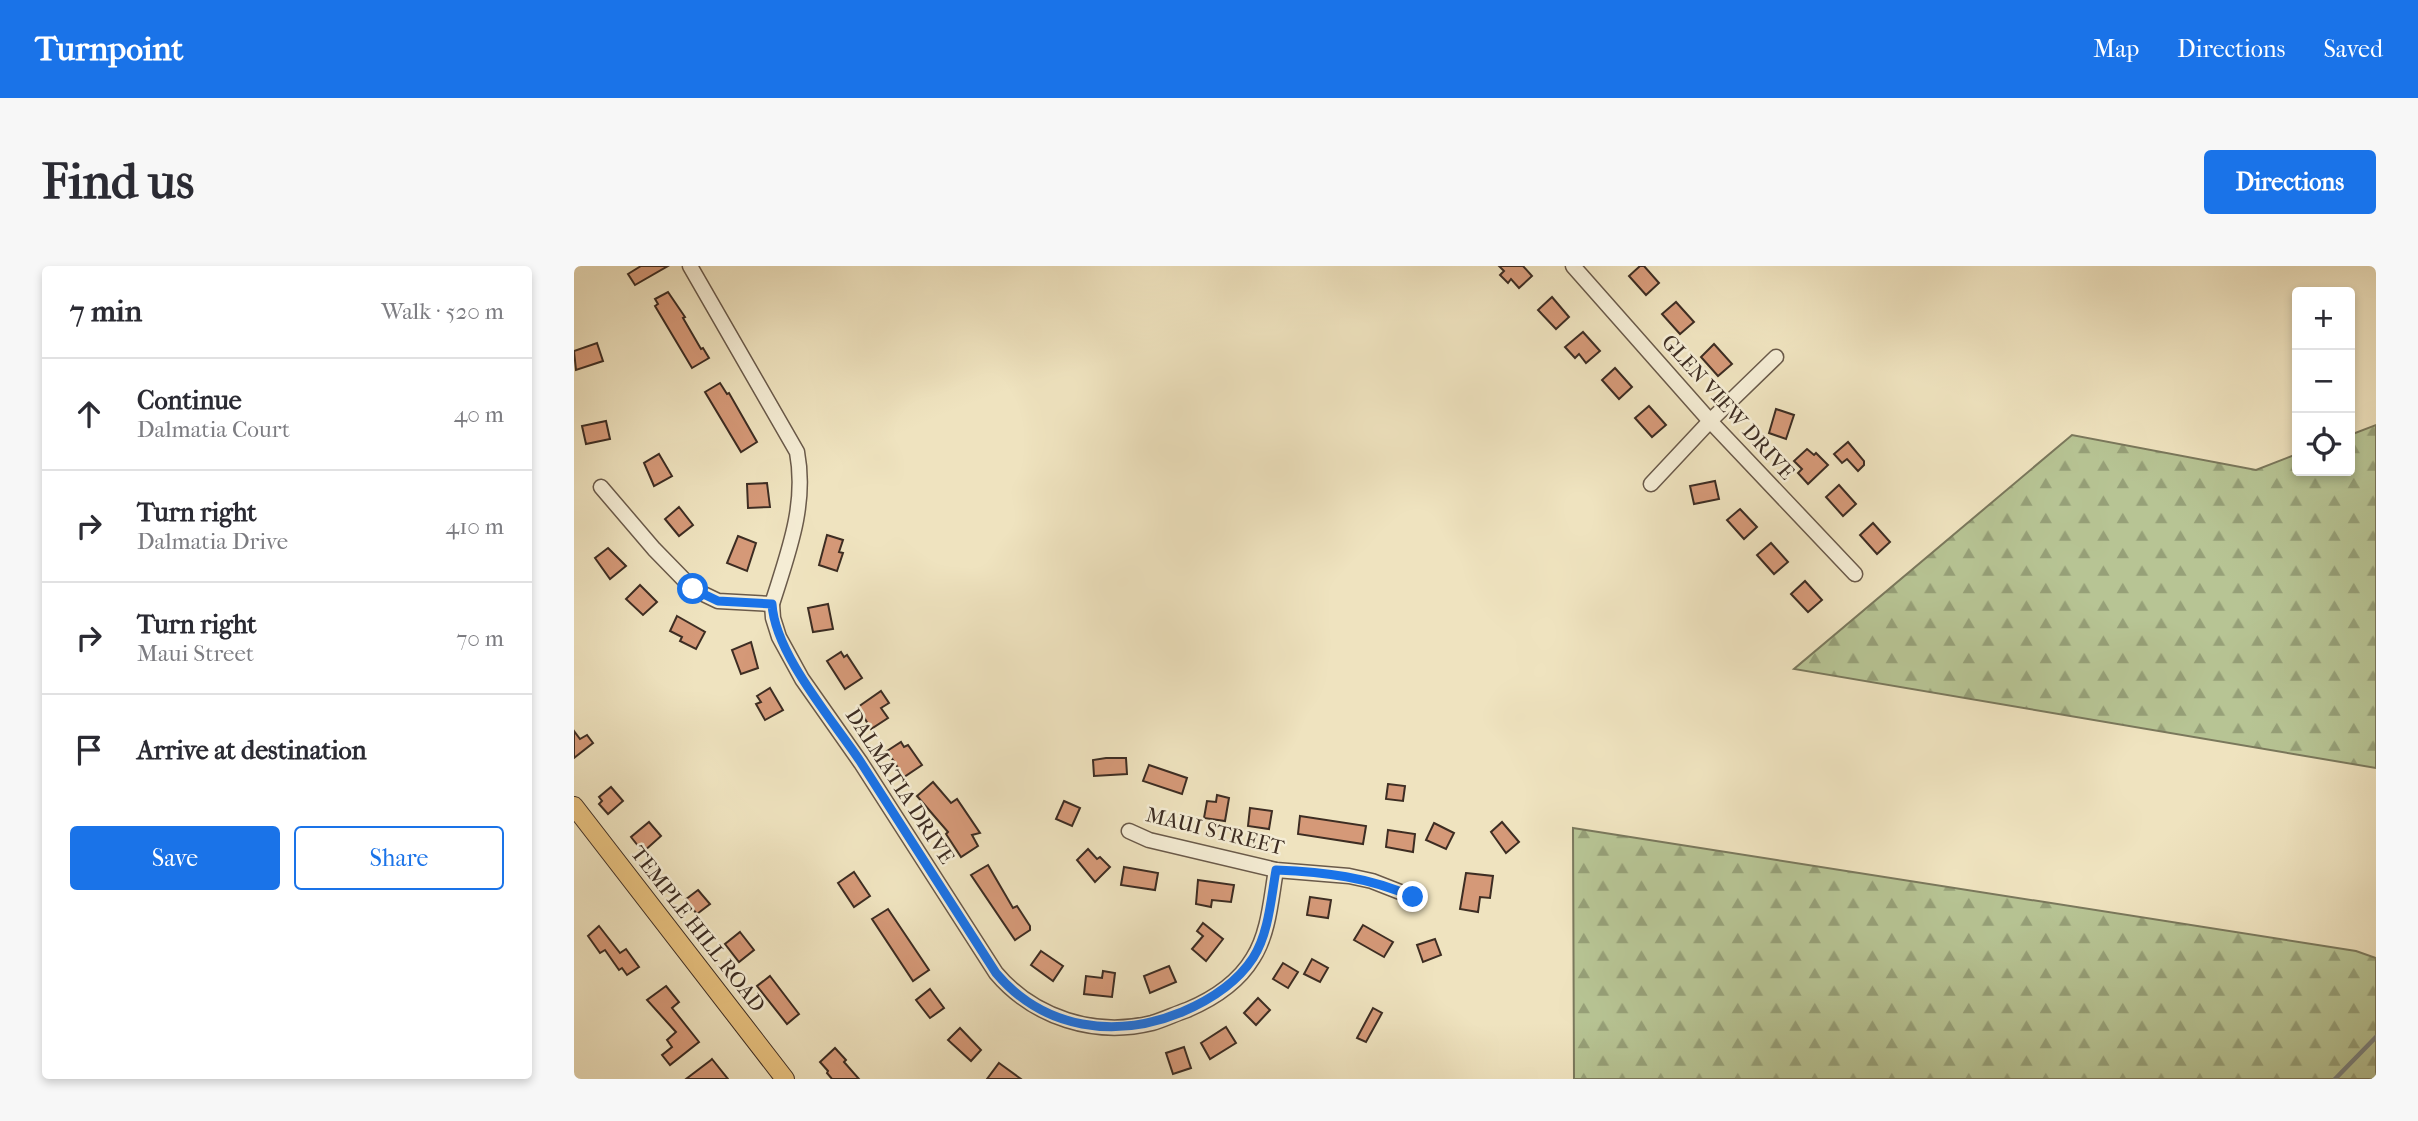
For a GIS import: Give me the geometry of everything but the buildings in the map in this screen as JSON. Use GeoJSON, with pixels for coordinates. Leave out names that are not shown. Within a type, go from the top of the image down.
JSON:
{"type":"FeatureCollection","features":[{"type":"Feature","properties":{"kind":"main road","name":"TEMPLE HILL ROAD"},"geometry":{"type":"LineString","coordinates":[[574,806],[785,1079]]}},
{"type":"Feature","properties":{"kind":"street","name":"DALMATIA DRIVE"},"geometry":{"type":"LineString","coordinates":[[690,266],[797,452],[801,478],[799,510],[772,604],[779,637],[802,679],[861,763],[996,973],[1019,996],[1041,1009],[1080,1024],[1111,1028],[1152,1023],[1211,998],[1228,987],[1254,957],[1265,927],[1276,870]]}},
{"type":"Feature","properties":{"kind":"street","name":"GLEN VIEW DRIVE"},"geometry":{"type":"LineString","coordinates":[[1573,266],[1710,421],[1855,574]]}},
{"type":"Feature","properties":{"kind":"street"},"geometry":{"type":"LineString","coordinates":[[1651,484],[1710,421],[1776,358]]}},
{"type":"Feature","properties":{"kind":"street"},"geometry":{"type":"LineString","coordinates":[[601,487],[654,549],[693,589],[718,601],[772,604]]}},
{"type":"Feature","properties":{"kind":"street","name":"MAUI STREET"},"geometry":{"type":"LineString","coordinates":[[1129,831],[1149,840],[1276,870],[1349,876],[1390,886],[1413,897]]}},
{"type":"Feature","properties":{"kind":"green space"},"geometry":{"type":"Polygon","coordinates":[[[2376,425],[2376,768],[1794,669],[2072,435],[2256,470],[2292,456],[2292,476],[2355,476],[2355,433],[2376,425]]]}},
{"type":"Feature","properties":{"kind":"green space"},"geometry":{"type":"Polygon","coordinates":[[[1573,828],[2356,951],[2376,958],[2376,1079],[1574,1079],[1573,828]]]}},
{"type":"Feature","properties":{"kind":"waterway"},"geometry":{"type":"LineString","coordinates":[[2335,1079],[2376,1037]]}},
{"type":"Feature","properties":{"kind":"route"},"geometry":{"type":"LineString","coordinates":[[693,589],[718,601],[772,604],[779,637],[802,679],[861,763],[996,973],[1019,996],[1059,1017],[1080,1024],[1111,1028],[1152,1023],[1193,1007],[1228,987],[1254,957],[1260,944],[1276,870],[1349,876],[1390,886],[1413,897]]}}]}
